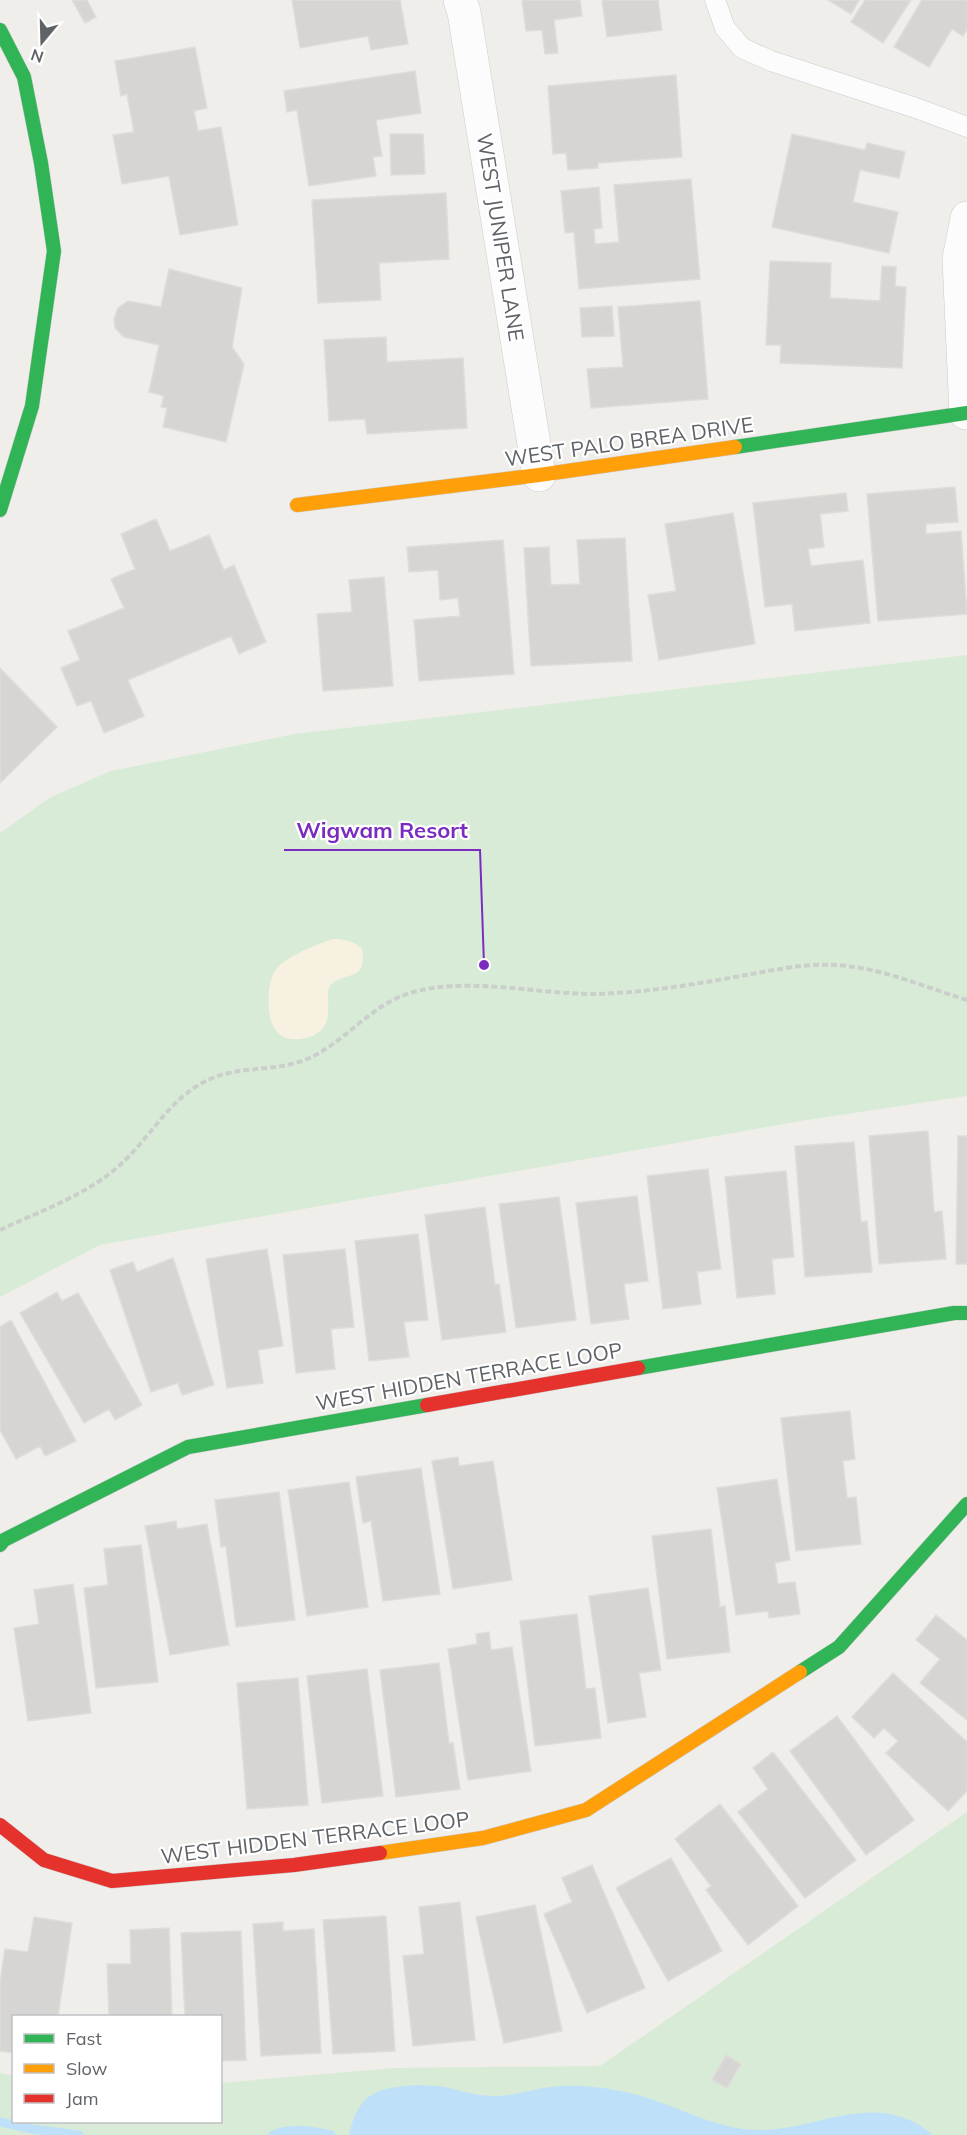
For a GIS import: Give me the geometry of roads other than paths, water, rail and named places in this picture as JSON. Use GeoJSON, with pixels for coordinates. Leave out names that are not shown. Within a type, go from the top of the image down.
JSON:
{"type":"FeatureCollection","features":[{"type":"Feature","properties":{"kind":"street","name":"WEST JUNIPER LANE"},"geometry":{"type":"LineString","coordinates":[[460,0],[465,12],[539,475]]}},
{"type":"Feature","properties":{"kind":"street"},"geometry":{"type":"LineString","coordinates":[[0,30],[24,77],[54,251],[32,406],[0,510]]}},
{"type":"Feature","properties":{"kind":"street"},"geometry":{"type":"LineString","coordinates":[[966,413],[959,259],[967,218]]}},
{"type":"Feature","properties":{"kind":"street","name":"WEST PALO BREA DRIVE"},"geometry":{"type":"LineString","coordinates":[[297,505],[539,475],[966,413]]}},
{"type":"Feature","properties":{"kind":"street","name":"WEST HIDDEN TERRACE LOOP"},"geometry":{"type":"LineString","coordinates":[[0,1545],[4,1540],[188,1447],[865,1328],[954,1313],[967,1313]]}},
{"type":"Feature","properties":{"kind":"street","name":"WEST HIDDEN TERRACE LOOP"},"geometry":{"type":"LineString","coordinates":[[0,1825],[44,1860],[112,1881],[294,1865],[471,1840],[586,1810],[839,1647],[967,1504]]}},
{"type":"Feature","properties":{"kind":"lane"},"geometry":{"type":"LineString","coordinates":[[715,0],[725,28],[742,48],[771,61],[967,127]]}},
{"type":"Feature","properties":{"kind":"water"},"geometry":{"type":"Polygon","coordinates":[[[418,2085],[442,2086],[494,2096],[561,2086],[598,2087],[638,2095],[709,2121],[745,2129],[764,2130],[787,2127],[872,2112],[892,2114],[913,2121],[933,2135],[349,2135],[358,2109],[372,2095],[391,2088],[418,2085]]]}},
{"type":"Feature","properties":{"kind":"waterway"},"geometry":{"type":"LineString","coordinates":[[0,2122],[79,2135]]}},
{"type":"Feature","properties":{"kind":"waterway"},"geometry":{"type":"LineString","coordinates":[[273,2135],[295,2130],[331,2135]]}},
{"type":"Feature","properties":{"kind":"place","name":"Wigwam Resort"},"geometry":{"type":"Point","coordinates":[484,965]}}]}
